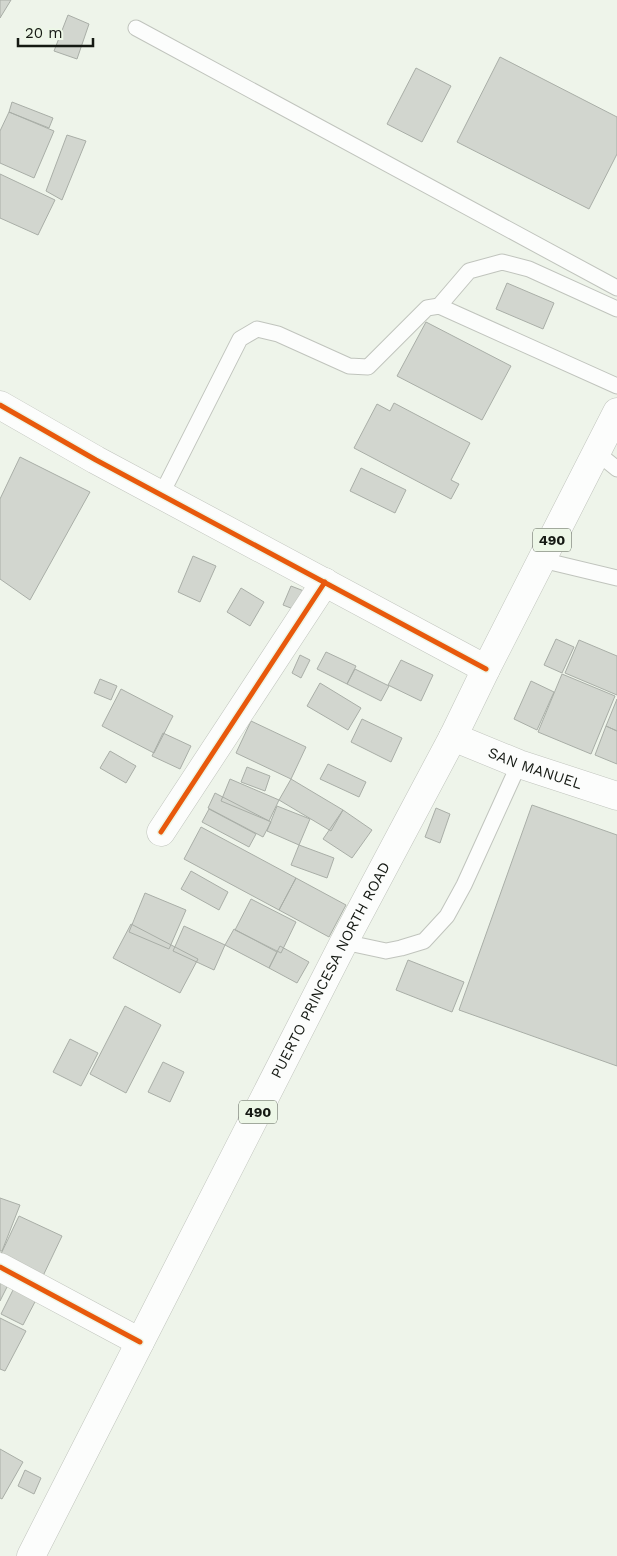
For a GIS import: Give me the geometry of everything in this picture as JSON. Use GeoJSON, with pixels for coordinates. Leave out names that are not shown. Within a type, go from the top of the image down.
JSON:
{"type":"FeatureCollection","features":[{"type":"Feature","properties":{"kind":"main road"},"geometry":{"type":"LineString","coordinates":[[0,405],[162,495],[486,669]]}},
{"type":"Feature","properties":{"kind":"main road","name":"PUERTO PRINCESA NORTH ROAD"},"geometry":{"type":"LineString","coordinates":[[31,1556],[617,412]]}},
{"type":"Feature","properties":{"kind":"main road"},"geometry":{"type":"LineString","coordinates":[[161,832],[325,582]]}},
{"type":"Feature","properties":{"kind":"main road","name":"SAN MANUEL"},"geometry":{"type":"LineString","coordinates":[[452,737],[519,764],[617,796]]}},
{"type":"Feature","properties":{"kind":"main road"},"geometry":{"type":"LineString","coordinates":[[0,1266],[140,1342]]}},
{"type":"Feature","properties":{"kind":"lane"},"geometry":{"type":"LineString","coordinates":[[136,28],[617,288]]}},
{"type":"Feature","properties":{"kind":"lane"},"geometry":{"type":"LineString","coordinates":[[438,306],[469,271],[502,262],[530,269],[617,309]]}},
{"type":"Feature","properties":{"kind":"lane"},"geometry":{"type":"LineString","coordinates":[[162,495],[240,339],[257,329],[278,334],[349,366],[368,368],[427,308],[438,306],[617,386]]}},
{"type":"Feature","properties":{"kind":"lane"},"geometry":{"type":"LineString","coordinates":[[596,452],[617,469]]}},
{"type":"Feature","properties":{"kind":"lane"},"geometry":{"type":"LineString","coordinates":[[542,560],[617,578]]}},
{"type":"Feature","properties":{"kind":"lane"},"geometry":{"type":"LineString","coordinates":[[344,942],[386,951],[402,948],[424,940],[447,916],[464,885],[519,764]]}},
{"type":"Feature","properties":{"kind":"building"},"geometry":{"type":"Polygon","coordinates":[[[0,0],[11,0],[0,18],[0,0]]]}},
{"type":"Feature","properties":{"kind":"building"},"geometry":{"type":"Polygon","coordinates":[[[68,15],[89,24],[77,59],[54,51],[68,15]]]}},
{"type":"Feature","properties":{"kind":"building"},"geometry":{"type":"Polygon","coordinates":[[[500,57],[617,117],[617,154],[589,209],[457,142],[500,57]]]}},
{"type":"Feature","properties":{"kind":"building"},"geometry":{"type":"Polygon","coordinates":[[[416,68],[451,86],[422,142],[387,124],[416,68]]]}},
{"type":"Feature","properties":{"kind":"building"},"geometry":{"type":"Polygon","coordinates":[[[12,102],[53,118],[49,128],[9,112],[12,102]]]}},
{"type":"Feature","properties":{"kind":"building"},"geometry":{"type":"Polygon","coordinates":[[[9,112],[54,131],[34,178],[0,163],[0,131],[9,112]]]}},
{"type":"Feature","properties":{"kind":"building"},"geometry":{"type":"Polygon","coordinates":[[[67,135],[86,141],[62,200],[46,191],[67,135]]]}},
{"type":"Feature","properties":{"kind":"building"},"geometry":{"type":"Polygon","coordinates":[[[0,174],[55,200],[38,235],[0,218],[0,174]]]}},
{"type":"Feature","properties":{"kind":"building"},"geometry":{"type":"Polygon","coordinates":[[[507,283],[554,303],[543,329],[496,309],[507,283]]]}},
{"type":"Feature","properties":{"kind":"building"},"geometry":{"type":"Polygon","coordinates":[[[426,322],[511,366],[482,420],[397,376],[426,322]]]}},
{"type":"Feature","properties":{"kind":"building"},"geometry":{"type":"Polygon","coordinates":[[[394,403],[470,443],[451,480],[459,484],[451,499],[354,448],[377,404],[390,411],[394,403]]]}},
{"type":"Feature","properties":{"kind":"building"},"geometry":{"type":"Polygon","coordinates":[[[20,457],[90,492],[30,600],[0,579],[0,499],[20,457]]]}},
{"type":"Feature","properties":{"kind":"building"},"geometry":{"type":"Polygon","coordinates":[[[361,468],[406,490],[395,513],[350,491],[361,468]]]}},
{"type":"Feature","properties":{"kind":"building"},"geometry":{"type":"Polygon","coordinates":[[[193,556],[216,566],[200,602],[178,592],[193,556]]]}},
{"type":"Feature","properties":{"kind":"building"},"geometry":{"type":"Polygon","coordinates":[[[291,586],[309,593],[301,612],[283,605],[291,586]]]}},
{"type":"Feature","properties":{"kind":"building"},"geometry":{"type":"Polygon","coordinates":[[[241,588],[264,602],[250,626],[227,612],[241,588]]]}},
{"type":"Feature","properties":{"kind":"building"},"geometry":{"type":"Polygon","coordinates":[[[556,639],[574,647],[562,673],[544,665],[556,639]]]}},
{"type":"Feature","properties":{"kind":"building"},"geometry":{"type":"Polygon","coordinates":[[[579,640],[617,656],[617,695],[565,673],[579,640]]]}},
{"type":"Feature","properties":{"kind":"building"},"geometry":{"type":"Polygon","coordinates":[[[326,652],[356,666],[347,684],[317,669],[326,652]]]}},
{"type":"Feature","properties":{"kind":"building"},"geometry":{"type":"Polygon","coordinates":[[[300,655],[310,660],[301,678],[292,673],[300,655]]]}},
{"type":"Feature","properties":{"kind":"building"},"geometry":{"type":"Polygon","coordinates":[[[401,660],[433,675],[421,701],[388,685],[401,660]]]}},
{"type":"Feature","properties":{"kind":"building"},"geometry":{"type":"Polygon","coordinates":[[[355,669],[389,686],[381,701],[347,684],[355,669]]]}},
{"type":"Feature","properties":{"kind":"building"},"geometry":{"type":"Polygon","coordinates":[[[562,674],[615,696],[591,754],[538,732],[562,674]]]}},
{"type":"Feature","properties":{"kind":"building"},"geometry":{"type":"Polygon","coordinates":[[[100,679],[117,686],[111,700],[94,693],[100,679]]]}},
{"type":"Feature","properties":{"kind":"building"},"geometry":{"type":"Polygon","coordinates":[[[531,681],[554,692],[537,730],[514,719],[531,681]]]}},
{"type":"Feature","properties":{"kind":"building"},"geometry":{"type":"Polygon","coordinates":[[[320,683],[361,708],[348,730],[307,706],[320,683]]]}},
{"type":"Feature","properties":{"kind":"building"},"geometry":{"type":"Polygon","coordinates":[[[121,689],[173,716],[154,753],[102,726],[121,689]]]}},
{"type":"Feature","properties":{"kind":"building"},"geometry":{"type":"Polygon","coordinates":[[[617,699],[617,731],[606,726],[617,699]]]}},
{"type":"Feature","properties":{"kind":"building"},"geometry":{"type":"Polygon","coordinates":[[[362,719],[402,738],[391,762],[351,742],[362,719]]]}},
{"type":"Feature","properties":{"kind":"building"},"geometry":{"type":"Polygon","coordinates":[[[251,721],[306,747],[291,779],[236,753],[251,721]]]}},
{"type":"Feature","properties":{"kind":"building"},"geometry":{"type":"Polygon","coordinates":[[[606,726],[617,731],[617,764],[595,755],[606,726]]]}},
{"type":"Feature","properties":{"kind":"building"},"geometry":{"type":"Polygon","coordinates":[[[163,733],[191,746],[180,769],[152,756],[163,733]]]}},
{"type":"Feature","properties":{"kind":"building"},"geometry":{"type":"Polygon","coordinates":[[[110,751],[136,766],[126,783],[100,768],[110,751]]]}},
{"type":"Feature","properties":{"kind":"building"},"geometry":{"type":"Polygon","coordinates":[[[328,764],[366,782],[359,797],[320,779],[328,764]]]}},
{"type":"Feature","properties":{"kind":"building"},"geometry":{"type":"Polygon","coordinates":[[[247,767],[270,776],[265,791],[241,782],[247,767]]]}},
{"type":"Feature","properties":{"kind":"building"},"geometry":{"type":"Polygon","coordinates":[[[230,779],[279,800],[269,821],[221,801],[230,779]]]}},
{"type":"Feature","properties":{"kind":"building"},"geometry":{"type":"Polygon","coordinates":[[[291,779],[343,810],[331,831],[279,800],[291,779]]]}},
{"type":"Feature","properties":{"kind":"building"},"geometry":{"type":"Polygon","coordinates":[[[215,793],[271,822],[263,837],[208,808],[215,793]]]}},
{"type":"Feature","properties":{"kind":"building"},"geometry":{"type":"Polygon","coordinates":[[[532,805],[617,835],[617,1066],[459,1010],[532,805]]]}},
{"type":"Feature","properties":{"kind":"building"},"geometry":{"type":"Polygon","coordinates":[[[277,806],[310,819],[299,845],[267,831],[277,806]]]}},
{"type":"Feature","properties":{"kind":"building"},"geometry":{"type":"Polygon","coordinates":[[[436,808],[450,814],[440,843],[425,837],[436,808]]]}},
{"type":"Feature","properties":{"kind":"building"},"geometry":{"type":"Polygon","coordinates":[[[209,809],[256,834],[249,847],[202,822],[209,809]]]}},
{"type":"Feature","properties":{"kind":"building"},"geometry":{"type":"Polygon","coordinates":[[[343,810],[372,830],[352,858],[323,839],[343,810]]]}},
{"type":"Feature","properties":{"kind":"building"},"geometry":{"type":"Polygon","coordinates":[[[201,827],[296,878],[279,910],[184,859],[201,827]]]}},
{"type":"Feature","properties":{"kind":"building"},"geometry":{"type":"Polygon","coordinates":[[[299,845],[334,858],[327,878],[291,865],[299,845]]]}},
{"type":"Feature","properties":{"kind":"building"},"geometry":{"type":"Polygon","coordinates":[[[191,871],[228,892],[219,910],[181,889],[191,871]]]}},
{"type":"Feature","properties":{"kind":"building"},"geometry":{"type":"Polygon","coordinates":[[[296,878],[346,905],[329,937],[279,910],[296,878]]]}},
{"type":"Feature","properties":{"kind":"building"},"geometry":{"type":"Polygon","coordinates":[[[145,893],[186,910],[169,949],[129,932],[145,893]]]}},
{"type":"Feature","properties":{"kind":"building"},"geometry":{"type":"Polygon","coordinates":[[[251,899],[296,922],[281,953],[235,930],[251,899]]]}},
{"type":"Feature","properties":{"kind":"building"},"geometry":{"type":"Polygon","coordinates":[[[131,924],[198,959],[180,993],[113,958],[131,924]]]}},
{"type":"Feature","properties":{"kind":"building"},"geometry":{"type":"Polygon","coordinates":[[[184,926],[225,945],[214,970],[173,951],[184,926]]]}},
{"type":"Feature","properties":{"kind":"building"},"geometry":{"type":"Polygon","coordinates":[[[234,929],[277,952],[269,968],[225,945],[234,929]]]}},
{"type":"Feature","properties":{"kind":"building"},"geometry":{"type":"Polygon","coordinates":[[[280,946],[309,962],[297,983],[269,968],[280,946]]]}},
{"type":"Feature","properties":{"kind":"building"},"geometry":{"type":"Polygon","coordinates":[[[408,960],[464,982],[452,1012],[396,990],[408,960]]]}},
{"type":"Feature","properties":{"kind":"building"},"geometry":{"type":"Polygon","coordinates":[[[125,1006],[161,1025],[126,1093],[90,1074],[125,1006]]]}},
{"type":"Feature","properties":{"kind":"building"},"geometry":{"type":"Polygon","coordinates":[[[70,1039],[98,1053],[81,1086],[53,1072],[70,1039]]]}},
{"type":"Feature","properties":{"kind":"building"},"geometry":{"type":"Polygon","coordinates":[[[163,1062],[184,1072],[170,1102],[148,1092],[163,1062]]]}},
{"type":"Feature","properties":{"kind":"building"},"geometry":{"type":"Polygon","coordinates":[[[0,1198],[20,1205],[2,1251],[0,1251],[0,1198]]]}},
{"type":"Feature","properties":{"kind":"building"},"geometry":{"type":"Polygon","coordinates":[[[19,1216],[62,1236],[42,1278],[0,1256],[19,1216]]]}},
{"type":"Feature","properties":{"kind":"building"},"geometry":{"type":"Polygon","coordinates":[[[0,1273],[11,1279],[0,1301],[0,1273]]]}},
{"type":"Feature","properties":{"kind":"building"},"geometry":{"type":"Polygon","coordinates":[[[16,1284],[38,1296],[23,1325],[1,1314],[16,1284]]]}},
{"type":"Feature","properties":{"kind":"building"},"geometry":{"type":"Polygon","coordinates":[[[0,1318],[26,1331],[5,1371],[0,1369],[0,1318]]]}},
{"type":"Feature","properties":{"kind":"building"},"geometry":{"type":"Polygon","coordinates":[[[0,1449],[23,1462],[2,1499],[0,1498],[0,1449]]]}},
{"type":"Feature","properties":{"kind":"building"},"geometry":{"type":"Polygon","coordinates":[[[25,1470],[41,1478],[34,1494],[18,1486],[25,1470]]]}},
{"type":"Feature","properties":{"kind":"cycle path"},"geometry":{"type":"LineString","coordinates":[[0,405],[96,460],[486,669]]}},
{"type":"Feature","properties":{"kind":"cycle path"},"geometry":{"type":"LineString","coordinates":[[161,832],[325,582]]}},
{"type":"Feature","properties":{"kind":"cycle path"},"geometry":{"type":"LineString","coordinates":[[0,1267],[140,1342]]}}]}
